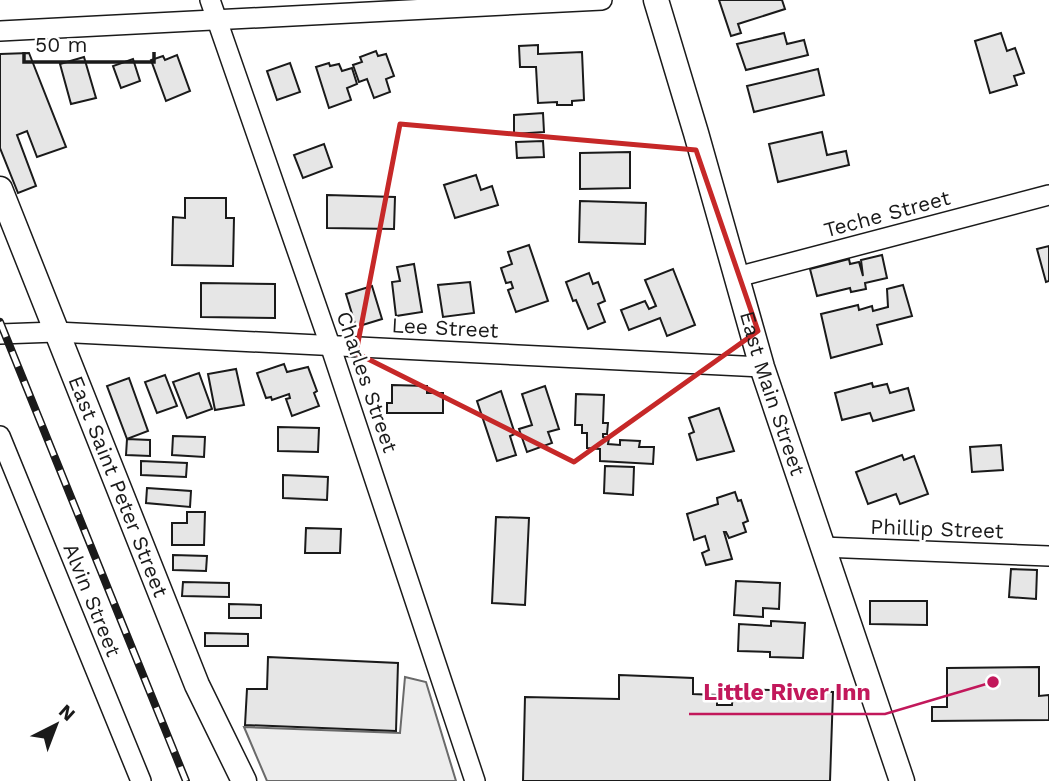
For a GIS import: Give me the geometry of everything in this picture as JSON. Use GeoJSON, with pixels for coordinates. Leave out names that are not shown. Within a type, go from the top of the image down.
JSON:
{"type":"FeatureCollection","features":[{"type":"Feature","properties":{"kind":"main road","name":"East Main Street"},"geometry":{"type":"LineString","coordinates":[[656,0],[762,367],[902,781]]}},
{"type":"Feature","properties":{"kind":"main road","name":"East Saint Peter Street"},"geometry":{"type":"LineString","coordinates":[[0,189],[197,685],[244,781]]}},
{"type":"Feature","properties":{"kind":"street","name":"Charles Street"},"geometry":{"type":"LineString","coordinates":[[210,0],[330,345],[475,781]]}},
{"type":"Feature","properties":{"kind":"street"},"geometry":{"type":"LineString","coordinates":[[0,31],[603,0]]}},
{"type":"Feature","properties":{"kind":"street","name":"Teche Street"},"geometry":{"type":"LineString","coordinates":[[737,277],[1049,195]]}},
{"type":"Feature","properties":{"kind":"street","name":"Lee Street"},"geometry":{"type":"LineString","coordinates":[[0,334],[56,332],[762,367]]}},
{"type":"Feature","properties":{"kind":"street","name":"Alvin Street"},"geometry":{"type":"LineString","coordinates":[[0,436],[141,781]]}},
{"type":"Feature","properties":{"kind":"street","name":"Phillip Street"},"geometry":{"type":"LineString","coordinates":[[822,547],[1049,556]]}},
{"type":"Feature","properties":{"kind":"highlighted area"},"geometry":{"type":"Polygon","coordinates":[[[400,124],[696,150],[758,331],[574,462],[356,353],[400,124]]]}},
{"type":"Feature","properties":{"kind":"shaded area"},"geometry":{"type":"Polygon","coordinates":[[[405,677],[426,682],[456,781],[267,781],[244,727],[400,733],[405,677]]]}},
{"type":"Feature","properties":{"kind":"building"},"geometry":{"type":"Polygon","coordinates":[[[719,0],[782,0],[785,9],[738,24],[741,33],[731,36],[719,0]]]}},
{"type":"Feature","properties":{"kind":"building"},"geometry":{"type":"Polygon","coordinates":[[[784,33],[787,44],[804,40],[808,55],[746,70],[737,44],[784,33]]]}},
{"type":"Feature","properties":{"kind":"building"},"geometry":{"type":"Polygon","coordinates":[[[1001,33],[1007,51],[1015,48],[1024,73],[1014,76],[1017,85],[990,93],[975,41],[1001,33]]]}},
{"type":"Feature","properties":{"kind":"building"},"geometry":{"type":"Polygon","coordinates":[[[538,45],[538,54],[582,52],[584,100],[572,101],[572,105],[557,105],[557,102],[538,103],[536,67],[520,67],[519,46],[538,45]]]}},
{"type":"Feature","properties":{"kind":"building"},"geometry":{"type":"Polygon","coordinates":[[[376,51],[378,56],[386,54],[394,76],[386,79],[390,92],[374,98],[367,79],[359,82],[353,65],[362,62],[360,57],[376,51]]]}},
{"type":"Feature","properties":{"kind":"building"},"geometry":{"type":"Polygon","coordinates":[[[29,53],[66,147],[37,157],[27,131],[17,135],[36,186],[18,193],[0,148],[0,54],[29,53]]]}},
{"type":"Feature","properties":{"kind":"building"},"geometry":{"type":"Polygon","coordinates":[[[177,55],[190,91],[166,101],[151,60],[163,56],[165,60],[177,55]]]}},
{"type":"Feature","properties":{"kind":"building"},"geometry":{"type":"Polygon","coordinates":[[[84,57],[96,98],[71,104],[60,64],[84,57]]]}},
{"type":"Feature","properties":{"kind":"building"},"geometry":{"type":"Polygon","coordinates":[[[133,59],[140,81],[121,88],[113,66],[133,59]]]}},
{"type":"Feature","properties":{"kind":"building"},"geometry":{"type":"Polygon","coordinates":[[[290,63],[300,92],[277,100],[267,71],[290,63]]]}},
{"type":"Feature","properties":{"kind":"building"},"geometry":{"type":"Polygon","coordinates":[[[329,63],[330,66],[339,64],[342,71],[352,68],[357,84],[347,88],[351,100],[329,108],[316,67],[329,63]]]}},
{"type":"Feature","properties":{"kind":"building"},"geometry":{"type":"Polygon","coordinates":[[[818,69],[824,95],[754,112],[747,86],[818,69]]]}},
{"type":"Feature","properties":{"kind":"building"},"geometry":{"type":"Polygon","coordinates":[[[543,113],[544,132],[514,134],[514,115],[543,113]]]}},
{"type":"Feature","properties":{"kind":"building"},"geometry":{"type":"Polygon","coordinates":[[[822,132],[827,155],[846,151],[849,165],[778,182],[769,144],[822,132]]]}},
{"type":"Feature","properties":{"kind":"building"},"geometry":{"type":"Polygon","coordinates":[[[543,141],[544,157],[517,158],[516,142],[543,141]]]}},
{"type":"Feature","properties":{"kind":"building"},"geometry":{"type":"Polygon","coordinates":[[[324,144],[332,167],[303,178],[294,155],[324,144]]]}},
{"type":"Feature","properties":{"kind":"building"},"geometry":{"type":"Polygon","coordinates":[[[630,152],[630,188],[580,189],[580,153],[630,152]]]}},
{"type":"Feature","properties":{"kind":"building"},"geometry":{"type":"Polygon","coordinates":[[[476,175],[481,190],[492,186],[498,205],[455,218],[444,185],[476,175]]]}},
{"type":"Feature","properties":{"kind":"building"},"geometry":{"type":"Polygon","coordinates":[[[327,195],[395,197],[394,229],[327,228],[327,195]]]}},
{"type":"Feature","properties":{"kind":"building"},"geometry":{"type":"Polygon","coordinates":[[[185,198],[226,198],[226,218],[234,218],[233,266],[172,265],[173,217],[185,218],[185,198]]]}},
{"type":"Feature","properties":{"kind":"building"},"geometry":{"type":"Polygon","coordinates":[[[580,201],[646,203],[645,244],[579,242],[580,201]]]}},
{"type":"Feature","properties":{"kind":"building"},"geometry":{"type":"Polygon","coordinates":[[[529,245],[548,301],[516,312],[508,290],[513,288],[511,282],[506,283],[501,268],[512,264],[508,252],[529,245]]]}},
{"type":"Feature","properties":{"kind":"building"},"geometry":{"type":"Polygon","coordinates":[[[1049,246],[1049,281],[1046,282],[1037,249],[1049,246]]]}},
{"type":"Feature","properties":{"kind":"building"},"geometry":{"type":"Polygon","coordinates":[[[882,255],[887,278],[865,283],[866,289],[851,292],[850,288],[817,296],[810,269],[849,259],[850,264],[859,262],[863,276],[861,260],[882,255]]]}},
{"type":"Feature","properties":{"kind":"building"},"geometry":{"type":"Polygon","coordinates":[[[414,264],[422,312],[396,316],[392,282],[400,281],[397,267],[414,264]]]}},
{"type":"Feature","properties":{"kind":"building"},"geometry":{"type":"Polygon","coordinates":[[[673,269],[695,325],[667,336],[660,318],[629,330],[621,310],[645,301],[649,309],[656,306],[645,280],[673,269]]]}},
{"type":"Feature","properties":{"kind":"building"},"geometry":{"type":"Polygon","coordinates":[[[589,273],[593,284],[598,282],[605,301],[598,304],[605,322],[588,329],[566,282],[589,273]]]}},
{"type":"Feature","properties":{"kind":"building"},"geometry":{"type":"Polygon","coordinates":[[[470,282],[474,313],[443,317],[438,285],[470,282]]]}},
{"type":"Feature","properties":{"kind":"building"},"geometry":{"type":"Polygon","coordinates":[[[201,283],[275,284],[275,318],[201,317],[201,283]]]}},
{"type":"Feature","properties":{"kind":"building"},"geometry":{"type":"Polygon","coordinates":[[[903,285],[912,316],[877,325],[882,344],[831,358],[821,314],[858,305],[859,310],[872,306],[873,311],[888,307],[887,289],[903,285]]]}},
{"type":"Feature","properties":{"kind":"building"},"geometry":{"type":"Polygon","coordinates":[[[372,286],[382,319],[356,327],[346,294],[372,286]]]}},
{"type":"Feature","properties":{"kind":"building"},"geometry":{"type":"Polygon","coordinates":[[[284,364],[287,372],[308,367],[317,391],[314,393],[319,406],[292,416],[286,399],[290,398],[289,394],[272,400],[271,397],[266,398],[257,373],[284,364]]]}},
{"type":"Feature","properties":{"kind":"building"},"geometry":{"type":"Polygon","coordinates":[[[236,369],[244,405],[215,410],[208,374],[236,369]]]}},
{"type":"Feature","properties":{"kind":"building"},"geometry":{"type":"Polygon","coordinates":[[[199,373],[212,409],[187,418],[173,382],[199,373]]]}},
{"type":"Feature","properties":{"kind":"building"},"geometry":{"type":"Polygon","coordinates":[[[165,375],[177,406],[157,413],[145,382],[165,375]]]}},
{"type":"Feature","properties":{"kind":"building"},"geometry":{"type":"Polygon","coordinates":[[[129,378],[148,431],[127,439],[107,386],[129,378]]]}},
{"type":"Feature","properties":{"kind":"building"},"geometry":{"type":"Polygon","coordinates":[[[872,383],[873,387],[887,384],[890,393],[908,388],[914,410],[873,421],[870,413],[842,420],[835,393],[872,383]]]}},
{"type":"Feature","properties":{"kind":"building"},"geometry":{"type":"Polygon","coordinates":[[[392,385],[427,386],[427,393],[443,393],[443,413],[387,413],[387,403],[392,403],[392,385]]]}},
{"type":"Feature","properties":{"kind":"building"},"geometry":{"type":"Polygon","coordinates":[[[545,386],[559,429],[548,432],[552,443],[527,452],[519,429],[532,425],[522,394],[545,386]]]}},
{"type":"Feature","properties":{"kind":"building"},"geometry":{"type":"Polygon","coordinates":[[[501,391],[515,434],[510,436],[516,455],[497,461],[477,401],[501,391]]]}},
{"type":"Feature","properties":{"kind":"building"},"geometry":{"type":"Polygon","coordinates":[[[576,394],[604,395],[603,423],[608,423],[607,434],[603,434],[603,437],[609,438],[608,444],[620,445],[620,440],[640,441],[639,447],[654,447],[653,464],[600,461],[600,449],[587,448],[587,433],[582,433],[582,425],[575,425],[576,394]]]}},
{"type":"Feature","properties":{"kind":"building"},"geometry":{"type":"Polygon","coordinates":[[[719,408],[734,451],[697,460],[689,434],[694,432],[689,418],[719,408]]]}},
{"type":"Feature","properties":{"kind":"building"},"geometry":{"type":"Polygon","coordinates":[[[278,427],[319,428],[318,452],[278,451],[278,427]]]}},
{"type":"Feature","properties":{"kind":"building"},"geometry":{"type":"Polygon","coordinates":[[[173,436],[205,437],[204,457],[172,455],[173,436]]]}},
{"type":"Feature","properties":{"kind":"building"},"geometry":{"type":"Polygon","coordinates":[[[127,439],[150,440],[150,456],[126,455],[127,439]]]}},
{"type":"Feature","properties":{"kind":"building"},"geometry":{"type":"Polygon","coordinates":[[[1001,445],[1003,470],[972,472],[970,447],[1001,445]]]}},
{"type":"Feature","properties":{"kind":"building"},"geometry":{"type":"Polygon","coordinates":[[[902,455],[904,460],[914,456],[928,494],[900,504],[896,494],[868,504],[856,472],[902,455]]]}},
{"type":"Feature","properties":{"kind":"building"},"geometry":{"type":"Polygon","coordinates":[[[141,461],[187,463],[186,477],[141,475],[141,461]]]}},
{"type":"Feature","properties":{"kind":"building"},"geometry":{"type":"Polygon","coordinates":[[[605,466],[634,467],[633,495],[604,493],[605,466]]]}},
{"type":"Feature","properties":{"kind":"building"},"geometry":{"type":"Polygon","coordinates":[[[283,475],[328,477],[327,500],[283,498],[283,475]]]}},
{"type":"Feature","properties":{"kind":"building"},"geometry":{"type":"Polygon","coordinates":[[[147,488],[191,491],[190,507],[146,503],[147,488]]]}},
{"type":"Feature","properties":{"kind":"building"},"geometry":{"type":"Polygon","coordinates":[[[735,492],[738,501],[741,500],[748,521],[743,523],[746,532],[729,538],[724,532],[732,559],[706,565],[702,553],[709,550],[705,536],[694,540],[687,514],[718,504],[717,498],[735,492]]]}},
{"type":"Feature","properties":{"kind":"building"},"geometry":{"type":"Polygon","coordinates":[[[187,512],[205,512],[204,545],[172,545],[172,523],[187,523],[187,512]]]}},
{"type":"Feature","properties":{"kind":"building"},"geometry":{"type":"Polygon","coordinates":[[[496,517],[529,518],[525,605],[492,603],[496,517]]]}},
{"type":"Feature","properties":{"kind":"building"},"geometry":{"type":"Polygon","coordinates":[[[306,528],[341,529],[340,553],[305,553],[306,528]]]}},
{"type":"Feature","properties":{"kind":"building"},"geometry":{"type":"Polygon","coordinates":[[[173,555],[207,556],[206,571],[173,570],[173,555]]]}},
{"type":"Feature","properties":{"kind":"building"},"geometry":{"type":"Polygon","coordinates":[[[1011,569],[1037,570],[1036,599],[1009,597],[1011,569]]]}},
{"type":"Feature","properties":{"kind":"building"},"geometry":{"type":"Polygon","coordinates":[[[736,581],[780,583],[779,609],[763,608],[763,617],[734,615],[736,581]]]}},
{"type":"Feature","properties":{"kind":"building"},"geometry":{"type":"Polygon","coordinates":[[[183,582],[229,583],[229,597],[182,596],[183,582]]]}},
{"type":"Feature","properties":{"kind":"building"},"geometry":{"type":"Polygon","coordinates":[[[870,601],[927,601],[927,625],[870,624],[870,601]]]}},
{"type":"Feature","properties":{"kind":"building"},"geometry":{"type":"Polygon","coordinates":[[[229,604],[261,605],[261,618],[229,618],[229,604]]]}},
{"type":"Feature","properties":{"kind":"building"},"geometry":{"type":"Polygon","coordinates":[[[771,621],[805,623],[803,658],[770,657],[770,652],[738,651],[739,624],[771,626],[771,621]]]}},
{"type":"Feature","properties":{"kind":"building"},"geometry":{"type":"Polygon","coordinates":[[[205,633],[248,634],[248,646],[205,646],[205,633]]]}},
{"type":"Feature","properties":{"kind":"building"},"geometry":{"type":"Polygon","coordinates":[[[268,657],[398,663],[396,731],[245,725],[247,689],[267,689],[268,657]]]}},
{"type":"Feature","properties":{"kind":"building"},"geometry":{"type":"Polygon","coordinates":[[[1039,667],[1039,696],[1049,695],[1049,720],[932,721],[932,707],[947,707],[947,668],[1039,667]]]}},
{"type":"Feature","properties":{"kind":"building"},"geometry":{"type":"Polygon","coordinates":[[[619,675],[693,678],[693,694],[717,695],[717,705],[732,705],[733,689],[833,692],[830,781],[523,781],[525,697],[619,699],[619,675]]]}},
{"type":"Feature","properties":{"kind":"railway"},"geometry":{"type":"LineString","coordinates":[[0,322],[186,781]]}},
{"type":"Feature","properties":{"kind":"place","name":"Little River Inn"},"geometry":{"type":"Point","coordinates":[993,682]}}]}
